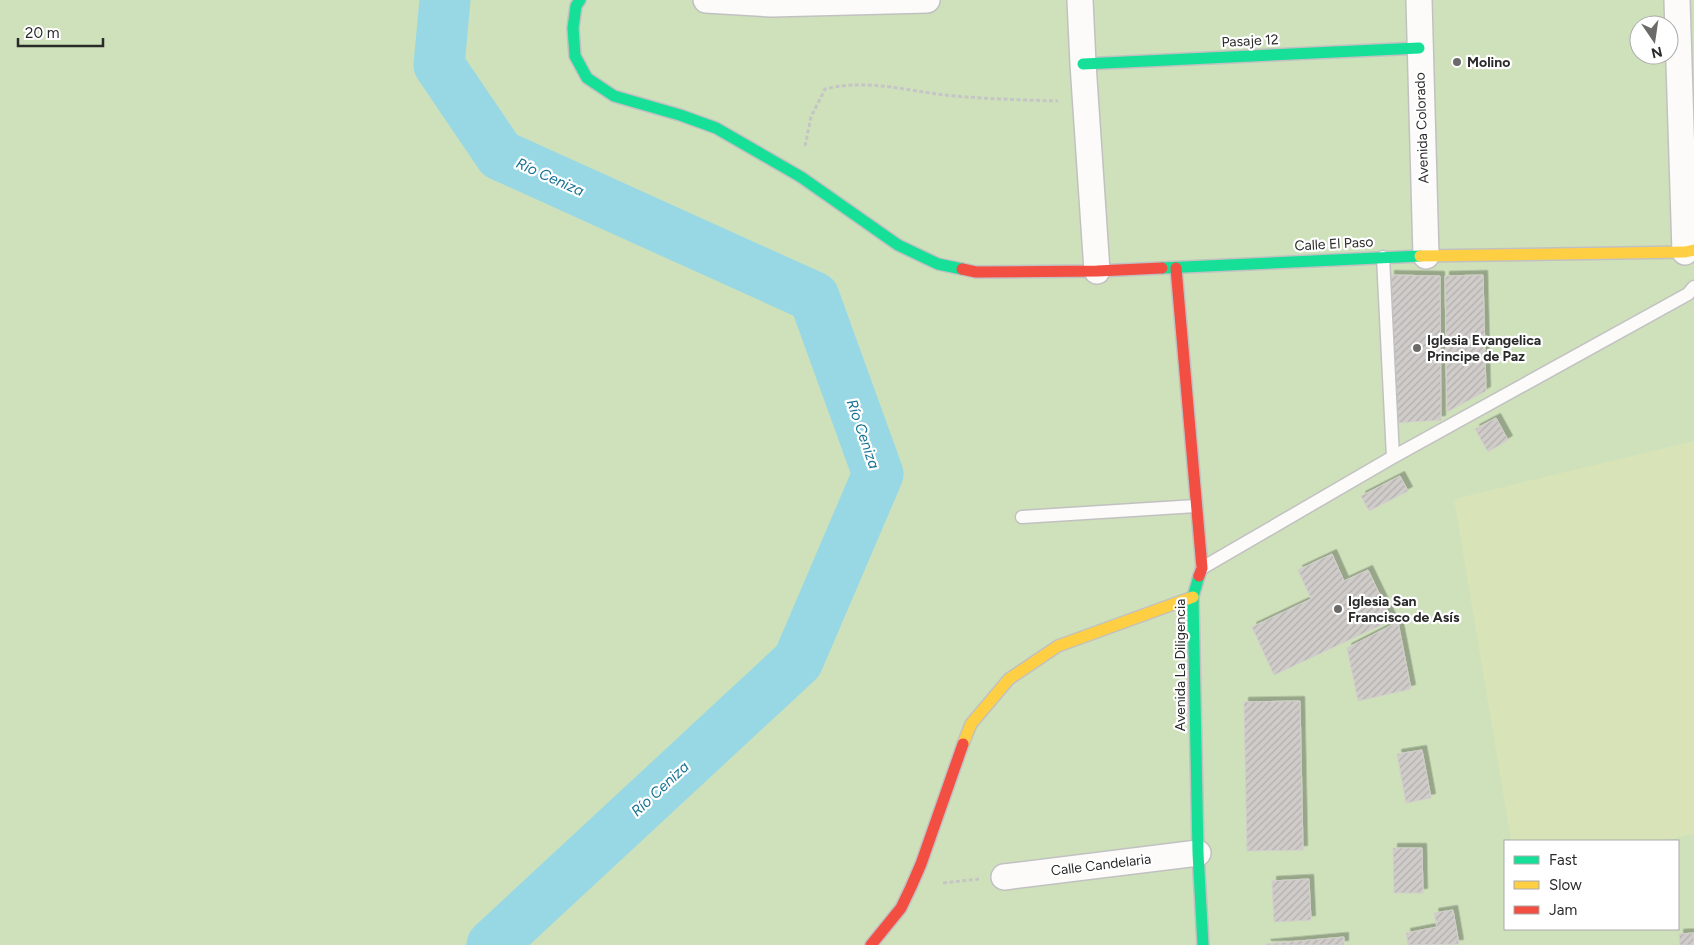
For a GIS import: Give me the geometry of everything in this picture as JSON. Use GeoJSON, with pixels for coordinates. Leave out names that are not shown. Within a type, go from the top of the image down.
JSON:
{"type":"FeatureCollection","features":[{"type":"Feature","properties":{"kind":"street","name":"Calle El Paso"},"geometry":{"type":"LineString","coordinates":[[580,0],[576,6],[573,28],[575,56],[587,78],[614,96],[680,115],[716,128],[801,177],[898,245],[938,264],[976,272],[1097,271],[1383,257],[1690,251]]}},
{"type":"Feature","properties":{"kind":"street"},"geometry":{"type":"LineString","coordinates":[[706,0],[771,4],[927,0]]}},
{"type":"Feature","properties":{"kind":"street"},"geometry":{"type":"LineString","coordinates":[[1080,0],[1097,271]]}},
{"type":"Feature","properties":{"kind":"street","name":"Avenida Colorado"},"geometry":{"type":"LineString","coordinates":[[1418,0],[1426,256]]}},
{"type":"Feature","properties":{"kind":"street"},"geometry":{"type":"LineString","coordinates":[[1680,6],[1690,251]]}},
{"type":"Feature","properties":{"kind":"street","name":"Pasaje 12"},"geometry":{"type":"LineString","coordinates":[[1083,64],[1419,48]]}},
{"type":"Feature","properties":{"kind":"street","name":"Avenida La Diligencia"},"geometry":{"type":"LineString","coordinates":[[1176,268],[1202,568],[1193,598],[1198,853],[1203,945]]}},
{"type":"Feature","properties":{"kind":"street"},"geometry":{"type":"LineString","coordinates":[[871,945],[901,908],[911,887],[971,724],[1009,679],[1058,646],[1193,598]]}},
{"type":"Feature","properties":{"kind":"street","name":"Calle Candelaria"},"geometry":{"type":"LineString","coordinates":[[1004,877],[1198,853]]}},
{"type":"Feature","properties":{"kind":"lane"},"geometry":{"type":"LineString","coordinates":[[1383,257],[1394,457]]}},
{"type":"Feature","properties":{"kind":"lane"},"geometry":{"type":"LineString","coordinates":[[1202,568],[1394,457],[1688,294],[1694,287]]}},
{"type":"Feature","properties":{"kind":"lane"},"geometry":{"type":"LineString","coordinates":[[1022,517],[1196,506]]}},
{"type":"Feature","properties":{"kind":"path"},"geometry":{"type":"LineString","coordinates":[[801,177],[804,148],[811,117],[825,89],[843,85],[893,86],[953,96],[1086,101]]}},
{"type":"Feature","properties":{"kind":"path"},"geometry":{"type":"LineString","coordinates":[[911,887],[1004,877]]}},
{"type":"Feature","properties":{"kind":"green space"},"geometry":{"type":"Polygon","coordinates":[[[0,0],[1694,0],[1694,945],[0,945],[0,0]]]}},
{"type":"Feature","properties":{"kind":"green space"},"geometry":{"type":"Polygon","coordinates":[[[1694,441],[1694,834],[1666,840],[1511,840],[1454,499],[1694,441]]]}},
{"type":"Feature","properties":{"kind":"building","name":"Iglesia Evangelica Principe de Paz"},"geometry":{"type":"Polygon","coordinates":[[[1390,275],[1440,276],[1441,420],[1395,423],[1390,275]]]}},
{"type":"Feature","properties":{"kind":"building"},"geometry":{"type":"Polygon","coordinates":[[[1483,275],[1486,391],[1447,412],[1445,276],[1483,275]]]}},
{"type":"Feature","properties":{"kind":"building"},"geometry":{"type":"Polygon","coordinates":[[[1496,418],[1508,440],[1488,452],[1475,429],[1496,418]]]}},
{"type":"Feature","properties":{"kind":"building"},"geometry":{"type":"Polygon","coordinates":[[[1400,476],[1408,491],[1369,511],[1361,496],[1400,476]]]}},
{"type":"Feature","properties":{"kind":"building","name":"Iglesia San Francisco de Asís"},"geometry":{"type":"Polygon","coordinates":[[[1332,554],[1344,581],[1368,570],[1392,620],[1274,675],[1252,627],[1311,599],[1298,570],[1332,554]]]}},
{"type":"Feature","properties":{"kind":"building"},"geometry":{"type":"Polygon","coordinates":[[[1398,622],[1411,689],[1358,701],[1347,648],[1398,622]]]}},
{"type":"Feature","properties":{"kind":"building"},"geometry":{"type":"Polygon","coordinates":[[[1300,701],[1303,850],[1247,851],[1244,702],[1300,701]]]}},
{"type":"Feature","properties":{"kind":"building"},"geometry":{"type":"Polygon","coordinates":[[[1422,750],[1431,798],[1406,803],[1397,754],[1422,750]]]}},
{"type":"Feature","properties":{"kind":"building"},"geometry":{"type":"Polygon","coordinates":[[[1393,848],[1422,848],[1423,893],[1394,893],[1393,848]]]}},
{"type":"Feature","properties":{"kind":"building"},"geometry":{"type":"Polygon","coordinates":[[[1309,879],[1311,920],[1274,922],[1272,881],[1309,879]]]}},
{"type":"Feature","properties":{"kind":"building"},"geometry":{"type":"Polygon","coordinates":[[[1453,910],[1459,944],[1408,945],[1406,933],[1437,927],[1434,913],[1453,910]]]}},
{"type":"Feature","properties":{"kind":"building"},"geometry":{"type":"Polygon","coordinates":[[[1694,933],[1694,945],[1680,945],[1679,934],[1694,933]]]}},
{"type":"Feature","properties":{"kind":"building"},"geometry":{"type":"Polygon","coordinates":[[[1344,937],[1344,945],[1266,944],[1344,937]]]}},
{"type":"Feature","properties":{"kind":"waterway","name":"Río Ceniza"},"geometry":{"type":"LineString","coordinates":[[445,0],[439,65],[500,155],[814,297],[878,474],[798,661],[492,945]]}},
{"type":"Feature","properties":{"kind":"traffic: fast"},"geometry":{"type":"LineString","coordinates":[[580,0],[576,6],[573,28],[575,56],[587,78],[614,96],[680,115],[716,128],[801,177],[898,245],[938,264],[962,269]]}},
{"type":"Feature","properties":{"kind":"traffic: fast"},"geometry":{"type":"LineString","coordinates":[[1083,64],[1419,48]]}},
{"type":"Feature","properties":{"kind":"traffic: fast"},"geometry":{"type":"LineString","coordinates":[[1162,268],[1420,256]]}},
{"type":"Feature","properties":{"kind":"traffic: fast"},"geometry":{"type":"LineString","coordinates":[[1199,576],[1193,597],[1198,853],[1203,945]]}},
{"type":"Feature","properties":{"kind":"traffic: slow"},"geometry":{"type":"LineString","coordinates":[[1420,256],[1685,252],[1694,250]]}},
{"type":"Feature","properties":{"kind":"traffic: slow"},"geometry":{"type":"LineString","coordinates":[[963,744],[971,724],[1009,679],[1058,646],[1193,597]]}},
{"type":"Feature","properties":{"kind":"traffic: jam"},"geometry":{"type":"LineString","coordinates":[[962,269],[976,272],[1097,271],[1162,268]]}},
{"type":"Feature","properties":{"kind":"traffic: jam"},"geometry":{"type":"LineString","coordinates":[[1176,268],[1202,568],[1199,576]]}},
{"type":"Feature","properties":{"kind":"traffic: jam"},"geometry":{"type":"LineString","coordinates":[[871,945],[901,908],[911,887],[921,864],[963,744]]}},
{"type":"Feature","properties":{"kind":"place","name":"Molino"},"geometry":{"type":"Point","coordinates":[1457,62]}},
{"type":"Feature","properties":{"kind":"place","name":"Iglesia Evangelica Principe de Paz"},"geometry":{"type":"Point","coordinates":[1417,348]}},
{"type":"Feature","properties":{"kind":"place","name":"Iglesia San Francisco de Asís"},"geometry":{"type":"Point","coordinates":[1338,609]}}]}
